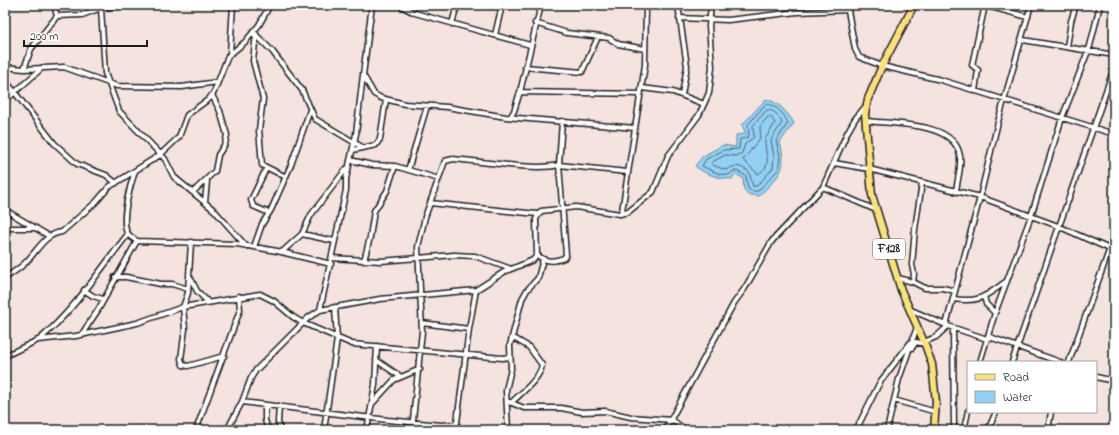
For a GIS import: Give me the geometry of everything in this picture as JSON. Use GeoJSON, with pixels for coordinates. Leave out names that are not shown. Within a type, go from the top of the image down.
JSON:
{"type":"FeatureCollection","features":[{"type":"Feature","properties":{"kind":"main road","name":"F128"},"geometry":{"type":"LineString","coordinates":[[914,5],[882,66],[865,107],[872,195],[898,278],[909,309],[925,343],[934,376],[936,412],[934,430]]}},
{"type":"Feature","properties":{"kind":"street"},"geometry":{"type":"LineString","coordinates":[[54,5],[57,16]]}},
{"type":"Feature","properties":{"kind":"street"},"geometry":{"type":"LineString","coordinates":[[24,69],[31,49],[57,16],[82,15],[100,8],[123,5]]}},
{"type":"Feature","properties":{"kind":"street"},"geometry":{"type":"LineString","coordinates":[[5,278],[25,264],[49,236],[54,232],[62,232],[116,183],[160,155],[178,137],[187,115],[201,106],[212,95],[230,54],[233,5]]}},
{"type":"Feature","properties":{"kind":"street"},"geometry":{"type":"LineString","coordinates":[[230,54],[254,33],[270,5]]}},
{"type":"Feature","properties":{"kind":"street"},"geometry":{"type":"LineString","coordinates":[[282,252],[302,234],[311,215],[350,160],[360,108],[372,5]]}},
{"type":"Feature","properties":{"kind":"street"},"geometry":{"type":"LineString","coordinates":[[399,5],[452,24],[530,45]]}},
{"type":"Feature","properties":{"kind":"street"},"geometry":{"type":"LineString","coordinates":[[452,24],[457,5]]}},
{"type":"Feature","properties":{"kind":"street"},"geometry":{"type":"LineString","coordinates":[[495,35],[502,5]]}},
{"type":"Feature","properties":{"kind":"street"},"geometry":{"type":"LineString","coordinates":[[511,116],[520,92],[535,23],[541,5]]}},
{"type":"Feature","properties":{"kind":"street"},"geometry":{"type":"LineString","coordinates":[[620,214],[622,211],[627,172],[642,88],[646,5]]}},
{"type":"Feature","properties":{"kind":"street"},"geometry":{"type":"LineString","coordinates":[[678,5],[687,66],[682,95]]}},
{"type":"Feature","properties":{"kind":"street"},"geometry":{"type":"LineString","coordinates":[[430,203],[537,214],[541,211],[576,207],[620,214],[628,212],[653,192],[668,156],[699,115],[704,104],[711,86],[712,67],[709,36],[711,5]]}},
{"type":"Feature","properties":{"kind":"street"},"geometry":{"type":"LineString","coordinates":[[975,91],[978,70],[972,65],[984,5],[1028,17]]}},
{"type":"Feature","properties":{"kind":"street"},"geometry":{"type":"LineString","coordinates":[[954,430],[949,326],[953,299],[998,122],[1006,101],[1031,5]]}},
{"type":"Feature","properties":{"kind":"street"},"geometry":{"type":"LineString","coordinates":[[1067,47],[1076,5]]}},
{"type":"Feature","properties":{"kind":"street"},"geometry":{"type":"LineString","coordinates":[[980,361],[995,313],[1031,216],[1062,118],[1088,51],[1100,5]]}},
{"type":"Feature","properties":{"kind":"street"},"geometry":{"type":"LineString","coordinates":[[679,18],[728,20],[847,7],[856,55],[882,66],[975,91],[1114,134]]}},
{"type":"Feature","properties":{"kind":"street"},"geometry":{"type":"LineString","coordinates":[[100,8],[104,73],[119,111],[165,159],[174,177],[205,202],[246,246]]}},
{"type":"Feature","properties":{"kind":"street"},"geometry":{"type":"LineString","coordinates":[[535,23],[567,33],[609,38],[618,44],[645,49]]}},
{"type":"Feature","properties":{"kind":"street"},"geometry":{"type":"LineString","coordinates":[[254,33],[272,51],[302,90],[315,119],[362,147]]}},
{"type":"Feature","properties":{"kind":"street"},"geometry":{"type":"LineString","coordinates":[[254,33],[253,61],[263,99],[260,145],[262,165],[266,169],[286,177]]}},
{"type":"Feature","properties":{"kind":"street"},"geometry":{"type":"LineString","coordinates":[[525,67],[582,72],[598,37]]}},
{"type":"Feature","properties":{"kind":"street"},"geometry":{"type":"LineString","coordinates":[[1023,40],[1114,54]]}},
{"type":"Feature","properties":{"kind":"street"},"geometry":{"type":"LineString","coordinates":[[5,67],[24,69],[64,67],[117,86],[182,87],[217,82]]}},
{"type":"Feature","properties":{"kind":"street"},"geometry":{"type":"LineString","coordinates":[[5,100],[42,68]]}},
{"type":"Feature","properties":{"kind":"street"},"geometry":{"type":"LineString","coordinates":[[1012,361],[1114,68]]}},
{"type":"Feature","properties":{"kind":"street"},"geometry":{"type":"LineString","coordinates":[[5,73],[9,85],[54,143],[71,159],[86,168],[106,175],[116,183]]}},
{"type":"Feature","properties":{"kind":"street"},"geometry":{"type":"LineString","coordinates":[[364,75],[374,94],[386,100],[511,116],[635,128]]}},
{"type":"Feature","properties":{"kind":"street"},"geometry":{"type":"LineString","coordinates":[[5,100],[9,85]]}},
{"type":"Feature","properties":{"kind":"street"},"geometry":{"type":"LineString","coordinates":[[642,88],[682,95],[704,104]]}},
{"type":"Feature","properties":{"kind":"street"},"geometry":{"type":"LineString","coordinates":[[520,92],[641,94]]}},
{"type":"Feature","properties":{"kind":"street"},"geometry":{"type":"LineString","coordinates":[[193,192],[207,181],[215,171],[218,154],[225,144],[227,135],[220,111],[212,95]]}},
{"type":"Feature","properties":{"kind":"street"},"geometry":{"type":"LineString","coordinates":[[353,150],[376,145],[380,139],[386,100]]}},
{"type":"Feature","properties":{"kind":"street"},"geometry":{"type":"LineString","coordinates":[[408,170],[427,106]]}},
{"type":"Feature","properties":{"kind":"street"},"geometry":{"type":"LineString","coordinates":[[665,430],[672,420],[734,304],[772,241],[823,187],[847,133],[865,107]]}},
{"type":"Feature","properties":{"kind":"street"},"geometry":{"type":"LineString","coordinates":[[254,247],[262,224],[269,213],[286,177],[310,110]]}},
{"type":"Feature","properties":{"kind":"street"},"geometry":{"type":"LineString","coordinates":[[537,255],[543,259],[558,260],[564,258],[566,255],[561,208],[559,165],[562,121]]}},
{"type":"Feature","properties":{"kind":"street"},"geometry":{"type":"LineString","coordinates":[[866,121],[933,129],[952,138],[956,143],[960,157],[956,192]]}},
{"type":"Feature","properties":{"kind":"street"},"geometry":{"type":"LineString","coordinates":[[412,430],[420,369],[422,323],[418,247],[430,203],[446,161],[449,159],[552,167],[559,165],[627,172]]}},
{"type":"Feature","properties":{"kind":"street"},"geometry":{"type":"LineString","coordinates":[[350,160],[372,165],[395,166],[439,180]]}},
{"type":"Feature","properties":{"kind":"street"},"geometry":{"type":"LineString","coordinates":[[834,163],[869,169],[980,197],[1058,226],[1112,250]]}},
{"type":"Feature","properties":{"kind":"street"},"geometry":{"type":"LineString","coordinates":[[320,310],[346,190],[347,166]]}},
{"type":"Feature","properties":{"kind":"street"},"geometry":{"type":"LineString","coordinates":[[364,261],[374,211],[387,191],[395,166]]}},
{"type":"Feature","properties":{"kind":"street"},"geometry":{"type":"LineString","coordinates":[[266,169],[251,200],[253,206],[269,213]]}},
{"type":"Feature","properties":{"kind":"street"},"geometry":{"type":"LineString","coordinates":[[135,170],[126,211],[126,229],[128,234],[137,241],[191,242],[246,246],[282,252],[330,264]]}},
{"type":"Feature","properties":{"kind":"street"},"geometry":{"type":"LineString","coordinates":[[205,202],[207,181]]}},
{"type":"Feature","properties":{"kind":"street"},"geometry":{"type":"LineString","coordinates":[[913,282],[914,274],[912,265],[915,229],[922,183]]}},
{"type":"Feature","properties":{"kind":"street"},"geometry":{"type":"LineString","coordinates":[[823,187],[876,210]]}},
{"type":"Feature","properties":{"kind":"street"},"geometry":{"type":"LineString","coordinates":[[5,210],[49,236]]}},
{"type":"Feature","properties":{"kind":"street"},"geometry":{"type":"LineString","coordinates":[[227,430],[242,402],[251,378],[256,370],[303,323],[320,310],[421,294],[476,290],[511,269],[533,260],[537,255],[535,228],[537,214]]}},
{"type":"Feature","properties":{"kind":"street"},"geometry":{"type":"LineString","coordinates":[[5,229],[39,229]]}},
{"type":"Feature","properties":{"kind":"street"},"geometry":{"type":"LineString","coordinates":[[5,356],[38,340],[74,307],[84,290],[128,234]]}},
{"type":"Feature","properties":{"kind":"street"},"geometry":{"type":"LineString","coordinates":[[302,234],[334,241]]}},
{"type":"Feature","properties":{"kind":"street"},"geometry":{"type":"LineString","coordinates":[[1069,361],[1112,250],[1114,237]]}},
{"type":"Feature","properties":{"kind":"street"},"geometry":{"type":"LineString","coordinates":[[82,334],[91,322],[115,277],[137,241]]}},
{"type":"Feature","properties":{"kind":"street"},"geometry":{"type":"LineString","coordinates":[[191,242],[190,277],[183,307],[185,329],[181,359],[183,365],[188,366],[224,356]]}},
{"type":"Feature","properties":{"kind":"street"},"geometry":{"type":"LineString","coordinates":[[332,258],[364,261],[454,255],[475,256],[511,269]]}},
{"type":"Feature","properties":{"kind":"street"},"geometry":{"type":"LineString","coordinates":[[508,430],[509,402],[506,390],[511,369],[510,345],[522,299],[527,290],[538,278],[543,259]]}},
{"type":"Feature","properties":{"kind":"street"},"geometry":{"type":"LineString","coordinates":[[115,277],[126,277],[161,284],[172,284],[188,289]]}},
{"type":"Feature","properties":{"kind":"street"},"geometry":{"type":"LineString","coordinates":[[190,277],[197,291],[208,302]]}},
{"type":"Feature","properties":{"kind":"street"},"geometry":{"type":"LineString","coordinates":[[898,278],[913,282],[925,288],[943,288],[955,291]]}},
{"type":"Feature","properties":{"kind":"street"},"geometry":{"type":"LineString","coordinates":[[953,299],[970,301],[984,296],[1007,281]]}},
{"type":"Feature","properties":{"kind":"street"},"geometry":{"type":"LineString","coordinates":[[84,290],[93,296],[103,299]]}},
{"type":"Feature","properties":{"kind":"street"},"geometry":{"type":"LineString","coordinates":[[456,430],[469,329],[476,290]]}},
{"type":"Feature","properties":{"kind":"street"},"geometry":{"type":"LineString","coordinates":[[38,340],[82,334],[137,323],[183,307],[239,296],[260,294],[267,296],[293,317],[303,323],[337,339],[352,344],[421,349],[502,358],[510,356]]}},
{"type":"Feature","properties":{"kind":"street"},"geometry":{"type":"LineString","coordinates":[[196,430],[240,310],[239,296]]}},
{"type":"Feature","properties":{"kind":"street"},"geometry":{"type":"LineString","coordinates":[[984,296],[986,304],[995,313]]}},
{"type":"Feature","properties":{"kind":"street"},"geometry":{"type":"LineString","coordinates":[[324,430],[337,339],[335,307]]}},
{"type":"Feature","properties":{"kind":"street"},"geometry":{"type":"LineString","coordinates":[[909,309],[949,326],[987,339],[990,337],[1018,346],[1057,361]]}},
{"type":"Feature","properties":{"kind":"street"},"geometry":{"type":"LineString","coordinates":[[422,323],[469,329]]}},
{"type":"Feature","properties":{"kind":"street"},"geometry":{"type":"LineString","coordinates":[[908,355],[916,342],[925,343],[936,337],[949,326]]}},
{"type":"Feature","properties":{"kind":"street"},"geometry":{"type":"LineString","coordinates":[[887,430],[899,380],[917,327]]}},
{"type":"Feature","properties":{"kind":"street"},"geometry":{"type":"LineString","coordinates":[[509,402],[535,378],[541,371],[542,365],[529,347],[512,337]]}},
{"type":"Feature","properties":{"kind":"street"},"geometry":{"type":"LineString","coordinates":[[856,430],[880,382],[912,341]]}},
{"type":"Feature","properties":{"kind":"street"},"geometry":{"type":"LineString","coordinates":[[367,430],[368,417],[372,404],[378,346]]}},
{"type":"Feature","properties":{"kind":"street"},"geometry":{"type":"LineString","coordinates":[[376,360],[401,377]]}},
{"type":"Feature","properties":{"kind":"street"},"geometry":{"type":"LineString","coordinates":[[372,404],[393,380],[420,369]]}},
{"type":"Feature","properties":{"kind":"street"},"geometry":{"type":"LineString","coordinates":[[1097,377],[1114,381]]}},
{"type":"Feature","properties":{"kind":"street"},"geometry":{"type":"LineString","coordinates":[[894,400],[936,412]]}},
{"type":"Feature","properties":{"kind":"street"},"geometry":{"type":"LineString","coordinates":[[242,402],[441,425],[456,424]]}},
{"type":"Feature","properties":{"kind":"street"},"geometry":{"type":"LineString","coordinates":[[509,402],[524,408],[561,408],[582,412],[605,411],[631,417],[672,420],[686,430]]}},
{"type":"Feature","properties":{"kind":"street"},"geometry":{"type":"LineString","coordinates":[[266,405],[265,420],[268,430]]}},
{"type":"Feature","properties":{"kind":"street"},"geometry":{"type":"LineString","coordinates":[[279,406],[278,422],[280,430]]}},
{"type":"Feature","properties":{"kind":"street"},"geometry":{"type":"LineString","coordinates":[[964,430],[968,413]]}},
{"type":"Feature","properties":{"kind":"street"},"geometry":{"type":"LineString","coordinates":[[989,430],[996,413]]}},
{"type":"Feature","properties":{"kind":"street"},"geometry":{"type":"LineString","coordinates":[[1048,430],[1051,413]]}},
{"type":"Feature","properties":{"kind":"water"},"geometry":{"type":"Polygon","coordinates":[[[766,99],[782,108],[794,123],[780,142],[783,160],[780,172],[777,178],[759,196],[750,195],[744,191],[743,178],[735,174],[732,179],[712,176],[695,166],[703,156],[723,145],[736,147],[736,135],[746,134],[742,125],[766,99]]]}}]}
